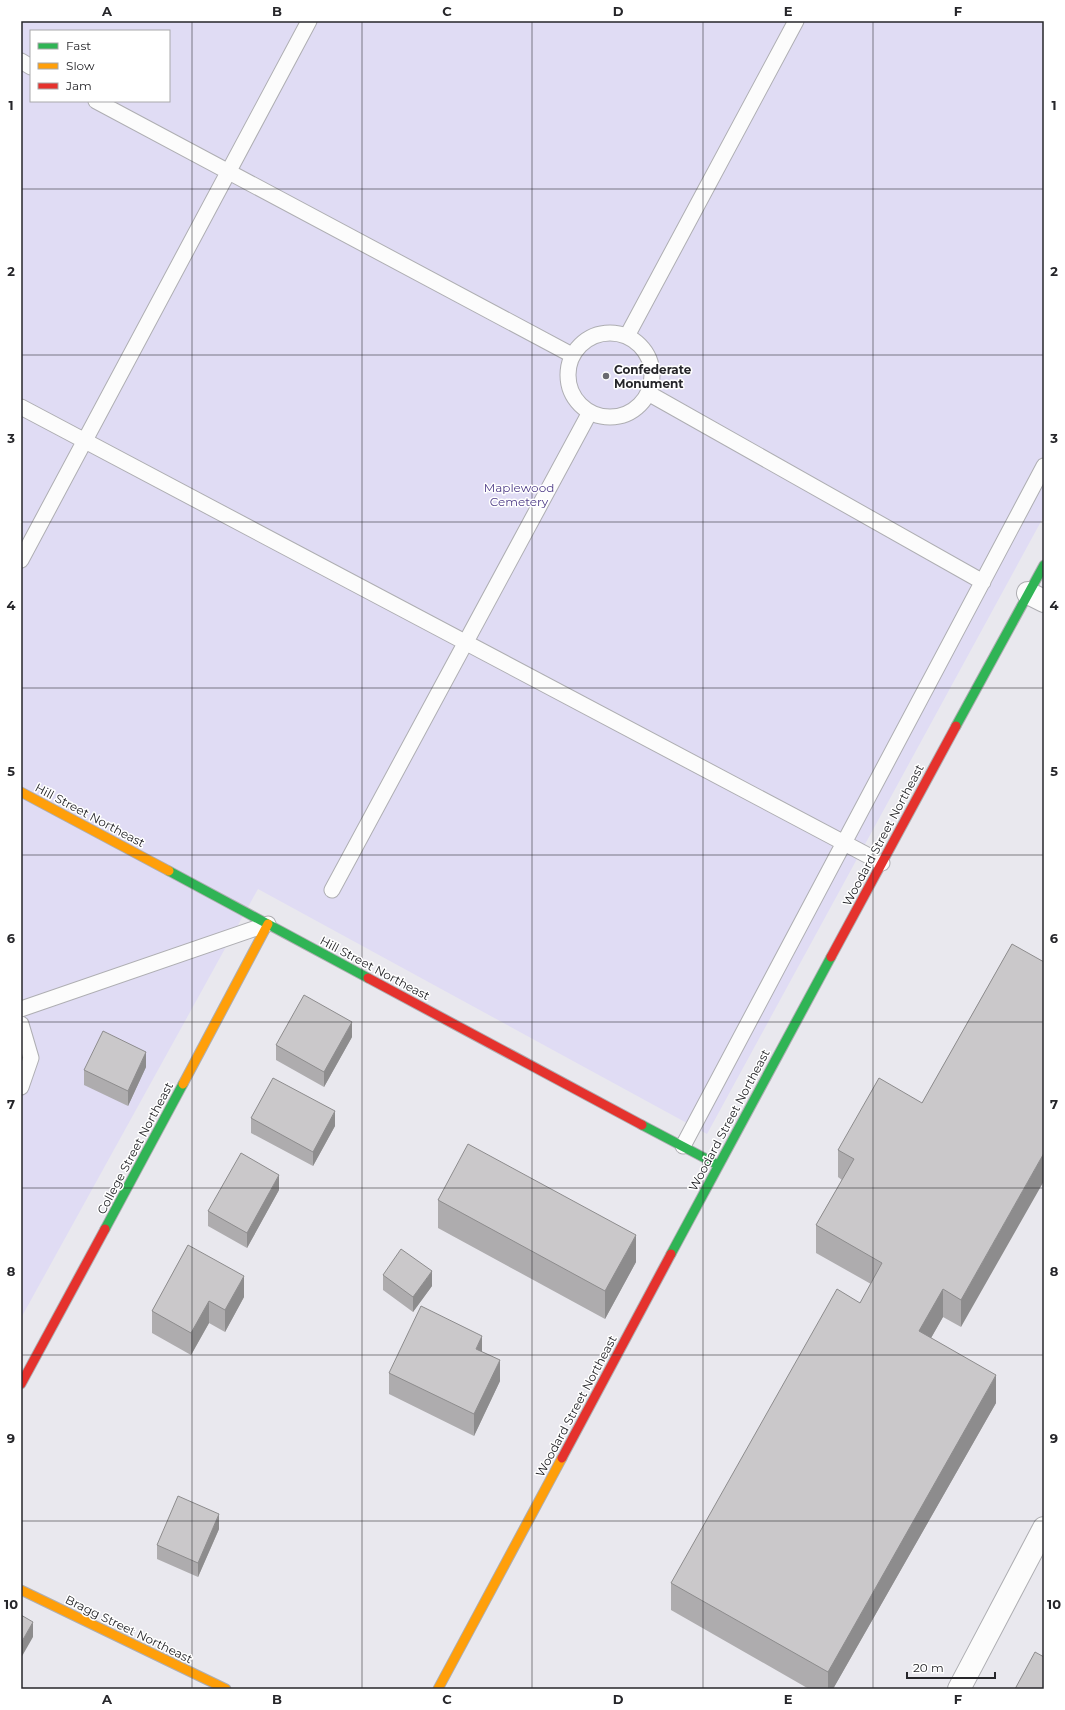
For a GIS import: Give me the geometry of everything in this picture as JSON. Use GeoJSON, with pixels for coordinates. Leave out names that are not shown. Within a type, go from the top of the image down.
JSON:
{"type":"FeatureCollection","features":[{"type":"Feature","properties":{"kind":"street","name":"Woodard Street Northeast"},"geometry":{"type":"LineString","coordinates":[[438,1689],[718,1165],[882,863],[1036,597],[1044,564]]}},
{"type":"Feature","properties":{"kind":"street","name":"Hill Street Northeast"},"geometry":{"type":"LineString","coordinates":[[21,792],[718,1165]]}},
{"type":"Feature","properties":{"kind":"street","name":"College Street Northeast"},"geometry":{"type":"LineString","coordinates":[[21,1384],[268,924]]}},
{"type":"Feature","properties":{"kind":"street"},"geometry":{"type":"LineString","coordinates":[[959,1689],[1044,1528]]}},
{"type":"Feature","properties":{"kind":"street","name":"Bragg Street Northeast"},"geometry":{"type":"LineString","coordinates":[[21,1590],[226,1689]]}},
{"type":"Feature","properties":{"kind":"lane"},"geometry":{"type":"LineString","coordinates":[[21,560],[310,21]]}},
{"type":"Feature","properties":{"kind":"lane"},"geometry":{"type":"LineString","coordinates":[[627,336],[796,21]]}},
{"type":"Feature","properties":{"kind":"lane"},"geometry":{"type":"LineString","coordinates":[[21,61],[30,66]]}},
{"type":"Feature","properties":{"kind":"lane"},"geometry":{"type":"LineString","coordinates":[[98,102],[572,355]]}},
{"type":"Feature","properties":{"kind":"lane"},"geometry":{"type":"LineString","coordinates":[[613,332],[627,336],[639,345],[648,356],[652,370],[651,385],[648,393],[635,409],[622,416],[609,418],[595,415],[584,409],[574,399],[569,387],[567,373],[572,355],[576,348],[586,339],[599,333],[613,332]]}},
{"type":"Feature","properties":{"kind":"lane"},"geometry":{"type":"LineString","coordinates":[[648,393],[983,582]]}},
{"type":"Feature","properties":{"kind":"lane"},"geometry":{"type":"LineString","coordinates":[[21,407],[882,863]]}},
{"type":"Feature","properties":{"kind":"lane"},"geometry":{"type":"LineString","coordinates":[[332,890],[590,412]]}},
{"type":"Feature","properties":{"kind":"lane"},"geometry":{"type":"LineString","coordinates":[[683,1146],[1044,466]]}},
{"type":"Feature","properties":{"kind":"lane"},"geometry":{"type":"LineString","coordinates":[[21,1009],[268,924]]}},
{"type":"Feature","properties":{"kind":"lane"},"geometry":{"type":"LineString","coordinates":[[21,1024],[31,1058],[21,1088]]}},
{"type":"Feature","properties":{"kind":"green space","name":"Maplewood Cemetery"},"geometry":{"type":"Polygon","coordinates":[[[21,21],[1044,21],[1044,516],[707,1134],[258,889],[21,1318],[21,21]]]}},
{"type":"Feature","properties":{"kind":"building"},"geometry":{"type":"Polygon","coordinates":[[[1012,944],[1044,962],[1044,1153],[961,1300],[943,1289],[919,1331],[996,1375],[828,1672],[671,1583],[837,1289],[860,1303],[882,1263],[816,1225],[854,1159],[838,1150],[879,1078],[922,1103],[1012,944]]]}},
{"type":"Feature","properties":{"kind":"building"},"geometry":{"type":"Polygon","coordinates":[[[304,995],[352,1022],[324,1072],[276,1045],[304,995]]]}},
{"type":"Feature","properties":{"kind":"building"},"geometry":{"type":"Polygon","coordinates":[[[103,1031],[146,1052],[128,1091],[84,1070],[103,1031]]]}},
{"type":"Feature","properties":{"kind":"building"},"geometry":{"type":"Polygon","coordinates":[[[273,1078],[335,1111],[313,1152],[251,1118],[273,1078]]]}},
{"type":"Feature","properties":{"kind":"building"},"geometry":{"type":"Polygon","coordinates":[[[468,1144],[636,1235],[605,1291],[438,1200],[468,1144]]]}},
{"type":"Feature","properties":{"kind":"building"},"geometry":{"type":"Polygon","coordinates":[[[241,1153],[279,1175],[247,1233],[208,1211],[241,1153]]]}},
{"type":"Feature","properties":{"kind":"building"},"geometry":{"type":"Polygon","coordinates":[[[188,1245],[244,1276],[225,1310],[209,1301],[191,1333],[152,1311],[188,1245]]]}},
{"type":"Feature","properties":{"kind":"building"},"geometry":{"type":"Polygon","coordinates":[[[401,1249],[432,1271],[413,1297],[383,1275],[401,1249]]]}},
{"type":"Feature","properties":{"kind":"building"},"geometry":{"type":"Polygon","coordinates":[[[421,1306],[482,1336],[476,1349],[500,1360],[474,1414],[389,1373],[421,1306]]]}},
{"type":"Feature","properties":{"kind":"building"},"geometry":{"type":"Polygon","coordinates":[[[178,1496],[219,1514],[198,1563],[157,1545],[178,1496]]]}},
{"type":"Feature","properties":{"kind":"building"},"geometry":{"type":"Polygon","coordinates":[[[21,1615],[33,1622],[21,1643],[21,1615]]]}},
{"type":"Feature","properties":{"kind":"building"},"geometry":{"type":"Polygon","coordinates":[[[1035,1652],[1044,1657],[1044,1689],[1015,1689],[1035,1652]]]}},
{"type":"Feature","properties":{"kind":"traffic: fast"},"geometry":{"type":"LineString","coordinates":[[956,726],[1044,565]]}},
{"type":"Feature","properties":{"kind":"traffic: fast"},"geometry":{"type":"LineString","coordinates":[[169,871],[368,978]]}},
{"type":"Feature","properties":{"kind":"traffic: fast"},"geometry":{"type":"LineString","coordinates":[[671,1254],[831,957]]}},
{"type":"Feature","properties":{"kind":"traffic: fast"},"geometry":{"type":"LineString","coordinates":[[105,1229],[183,1084]]}},
{"type":"Feature","properties":{"kind":"traffic: fast"},"geometry":{"type":"LineString","coordinates":[[642,1125],[718,1165]]}},
{"type":"Feature","properties":{"kind":"traffic: slow"},"geometry":{"type":"LineString","coordinates":[[21,792],[169,871]]}},
{"type":"Feature","properties":{"kind":"traffic: slow"},"geometry":{"type":"LineString","coordinates":[[183,1084],[268,924]]}},
{"type":"Feature","properties":{"kind":"traffic: slow"},"geometry":{"type":"LineString","coordinates":[[438,1689],[562,1458]]}},
{"type":"Feature","properties":{"kind":"traffic: slow"},"geometry":{"type":"LineString","coordinates":[[21,1590],[226,1689]]}},
{"type":"Feature","properties":{"kind":"traffic: jam"},"geometry":{"type":"LineString","coordinates":[[831,957],[956,726]]}},
{"type":"Feature","properties":{"kind":"traffic: jam"},"geometry":{"type":"LineString","coordinates":[[368,978],[642,1125]]}},
{"type":"Feature","properties":{"kind":"traffic: jam"},"geometry":{"type":"LineString","coordinates":[[21,1384],[105,1229]]}},
{"type":"Feature","properties":{"kind":"traffic: jam"},"geometry":{"type":"LineString","coordinates":[[562,1458],[671,1254]]}},
{"type":"Feature","properties":{"kind":"place","name":"Confederate Monument"},"geometry":{"type":"Point","coordinates":[606,376]}}]}
